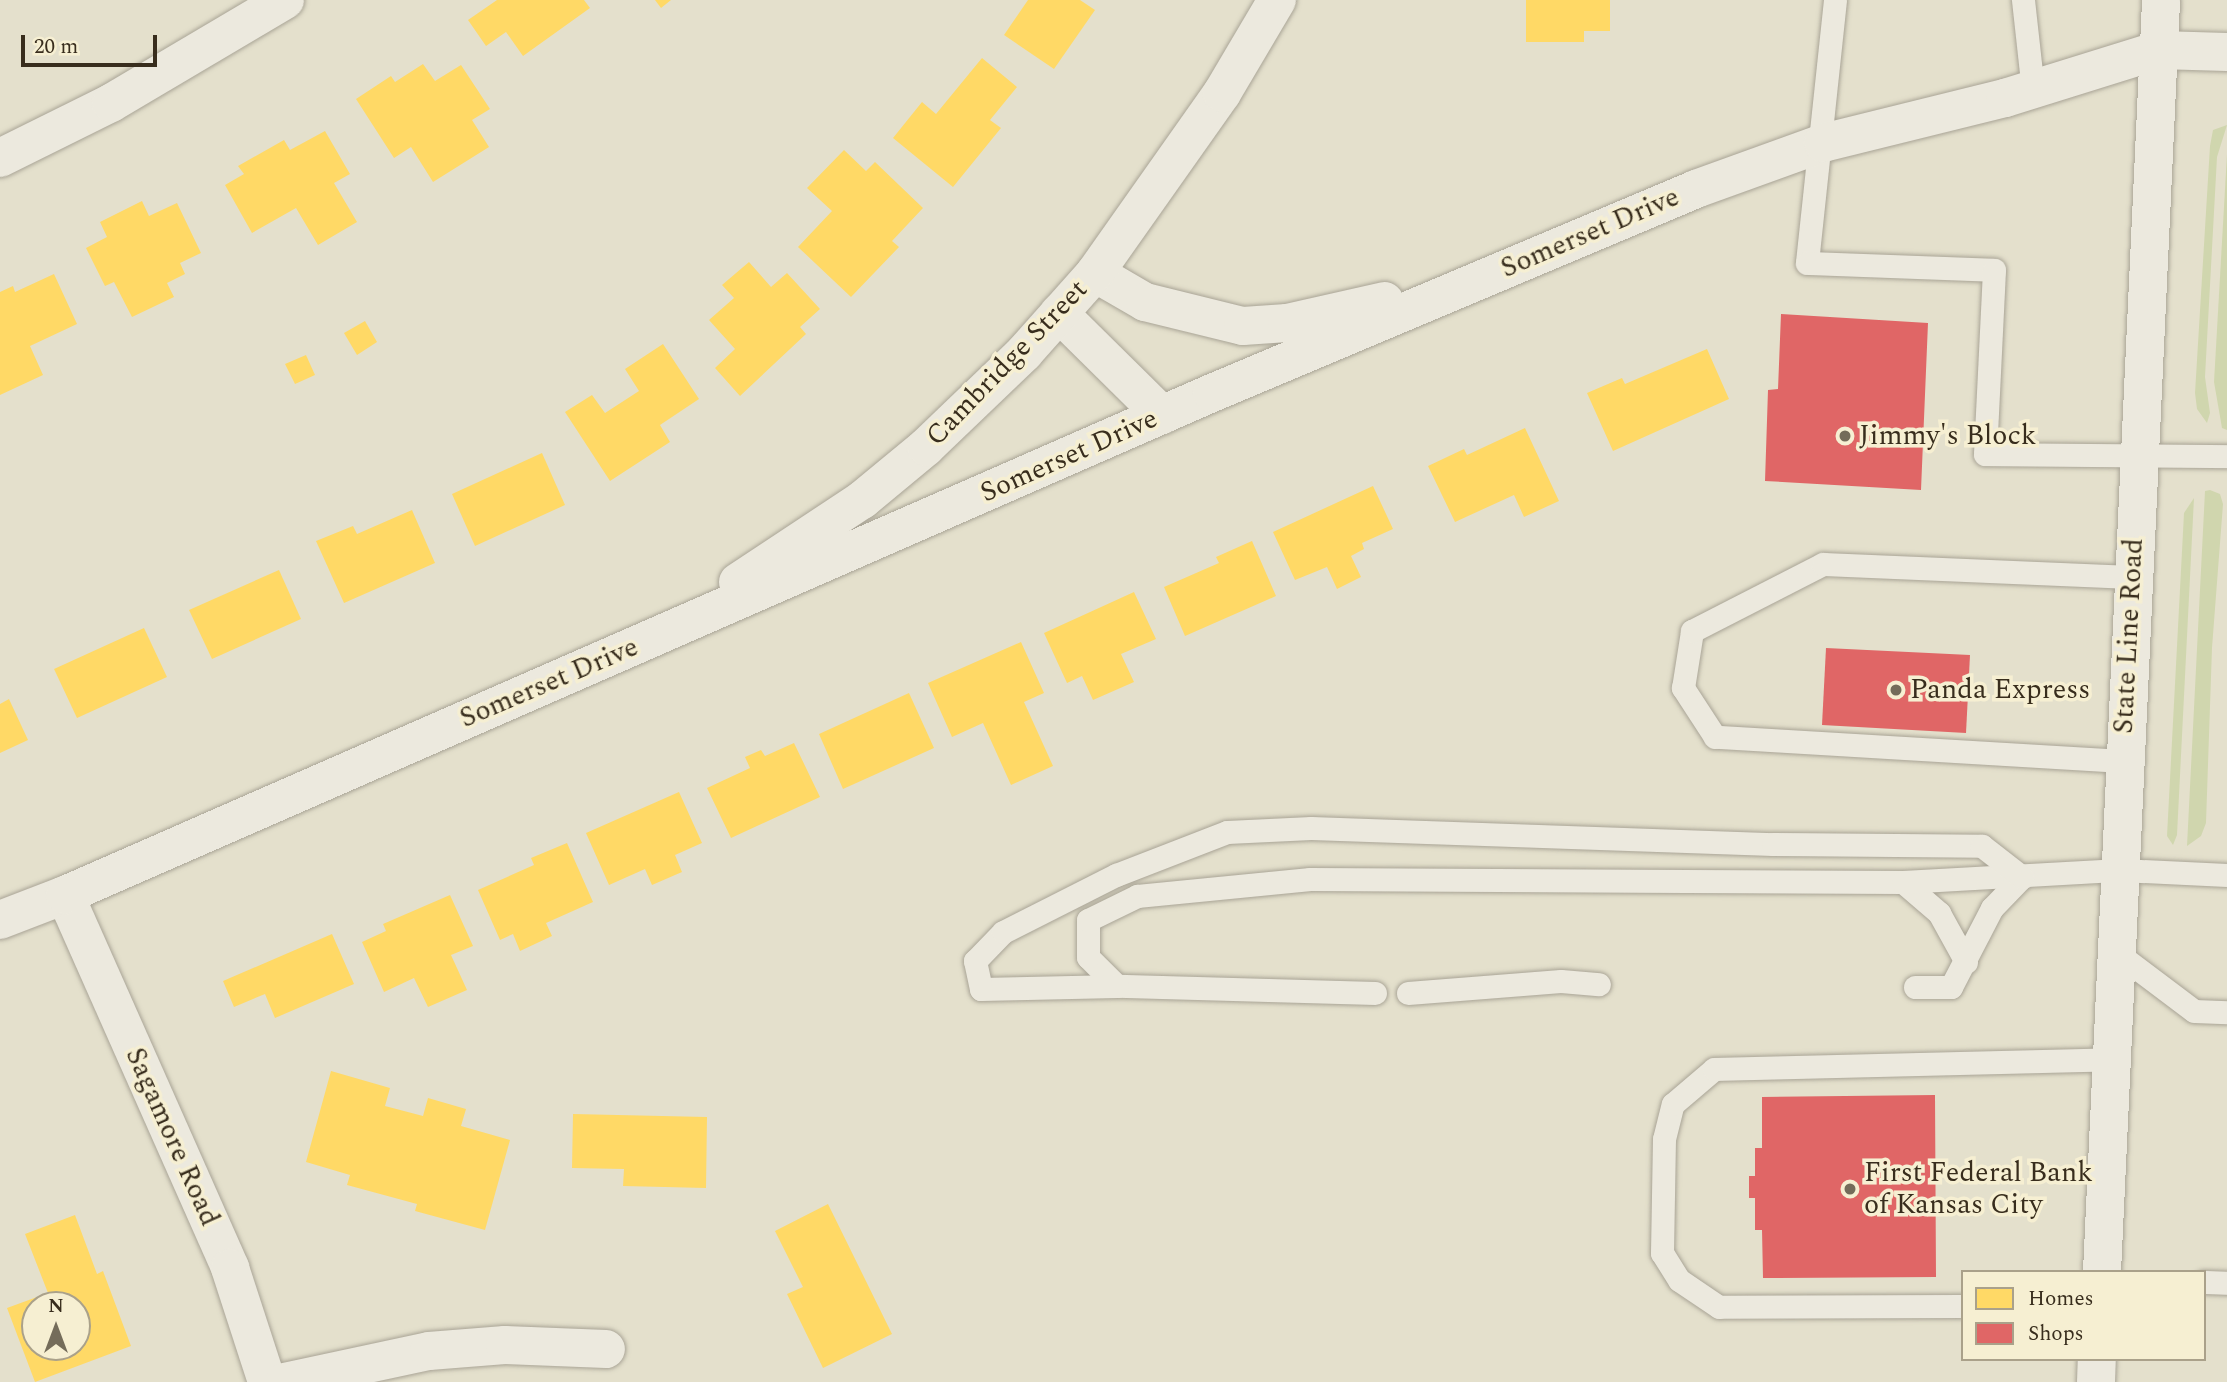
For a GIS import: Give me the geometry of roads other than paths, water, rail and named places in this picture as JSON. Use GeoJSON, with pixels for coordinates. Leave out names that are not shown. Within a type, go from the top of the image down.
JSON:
{"type":"FeatureCollection","features":[{"type":"Feature","properties":{"kind":"street"},"geometry":{"type":"LineString","coordinates":[[0,158],[111,103],[285,0]]}},
{"type":"Feature","properties":{"kind":"street","name":"Cambridge Street"},"geometry":{"type":"LineString","coordinates":[[649,640],[862,500],[985,393],[1095,273],[1222,93],[1277,0]]}},
{"type":"Feature","properties":{"kind":"street","name":"State Line Road"},"geometry":{"type":"LineString","coordinates":[[2102,1270],[2137,454],[2161,0]]}},
{"type":"Feature","properties":{"kind":"street","name":"Somerset Drive"},"geometry":{"type":"LineString","coordinates":[[0,919],[65,895],[1162,415],[1696,189],[1823,143],[2032,90],[2159,50],[2227,52]]}},
{"type":"Feature","properties":{"kind":"street"},"geometry":{"type":"LineString","coordinates":[[1095,273],[1144,302],[1243,326],[1287,324],[1368,304],[1453,291]]}},
{"type":"Feature","properties":{"kind":"street"},"geometry":{"type":"LineString","coordinates":[[1059,313],[1162,415]]}},
{"type":"Feature","properties":{"kind":"street","name":"Sagamore Road"},"geometry":{"type":"LineString","coordinates":[[65,895],[230,1268],[267,1382]]}},
{"type":"Feature","properties":{"kind":"street"},"geometry":{"type":"LineString","coordinates":[[284,1382],[429,1351],[505,1345],[606,1349]]}},
{"type":"Feature","properties":{"kind":"street"},"geometry":{"type":"LineString","coordinates":[[2096,1382],[2097,1361]]}},
{"type":"Feature","properties":{"kind":"lane"},"geometry":{"type":"LineString","coordinates":[[1835,0],[1823,143],[1809,207],[1807,263],[1994,270],[1985,454],[2227,456]]}},
{"type":"Feature","properties":{"kind":"lane"},"geometry":{"type":"LineString","coordinates":[[2023,0],[2032,90]]}},
{"type":"Feature","properties":{"kind":"lane"},"geometry":{"type":"LineString","coordinates":[[2124,761],[1715,737],[1683,688],[1692,631],[1823,564],[2132,577]]}},
{"type":"Feature","properties":{"kind":"lane"},"geometry":{"type":"LineString","coordinates":[[1375,993],[1117,986],[981,989],[975,961],[1003,932],[1115,875],[1227,832],[1311,828],[1773,845],[1982,846],[2022,877]]}},
{"type":"Feature","properties":{"kind":"lane"},"geometry":{"type":"LineString","coordinates":[[1117,986],[1088,957],[1088,920],[1137,896],[1310,879],[1903,883],[2120,870],[2227,875]]}},
{"type":"Feature","properties":{"kind":"lane"},"geometry":{"type":"LineString","coordinates":[[1915,986],[1951,987],[1992,908],[2022,877]]}},
{"type":"Feature","properties":{"kind":"lane"},"geometry":{"type":"LineString","coordinates":[[1903,883],[1939,913],[1966,962]]}},
{"type":"Feature","properties":{"kind":"lane"},"geometry":{"type":"LineString","coordinates":[[2117,953],[2194,1011],[2227,1012]]}},
{"type":"Feature","properties":{"kind":"lane"},"geometry":{"type":"LineString","coordinates":[[1408,993],[1561,981],[1599,984]]}},
{"type":"Feature","properties":{"kind":"lane"},"geometry":{"type":"LineString","coordinates":[[1961,1306],[1719,1307],[1679,1280],[1662,1253],[1664,1139],[1673,1104],[1714,1069],[2113,1059]]}},
{"type":"Feature","properties":{"kind":"lane"},"geometry":{"type":"LineString","coordinates":[[2206,1282],[2227,1283]]}},
{"type":"Feature","properties":{"kind":"place","name":"Jimmy's Block"},"geometry":{"type":"Point","coordinates":[1845,436]}},
{"type":"Feature","properties":{"kind":"place","name":"Panda Express"},"geometry":{"type":"Point","coordinates":[1896,690]}},
{"type":"Feature","properties":{"kind":"place","name":"First Federal Bank of Kansas City"},"geometry":{"type":"Point","coordinates":[1850,1189]}}]}
